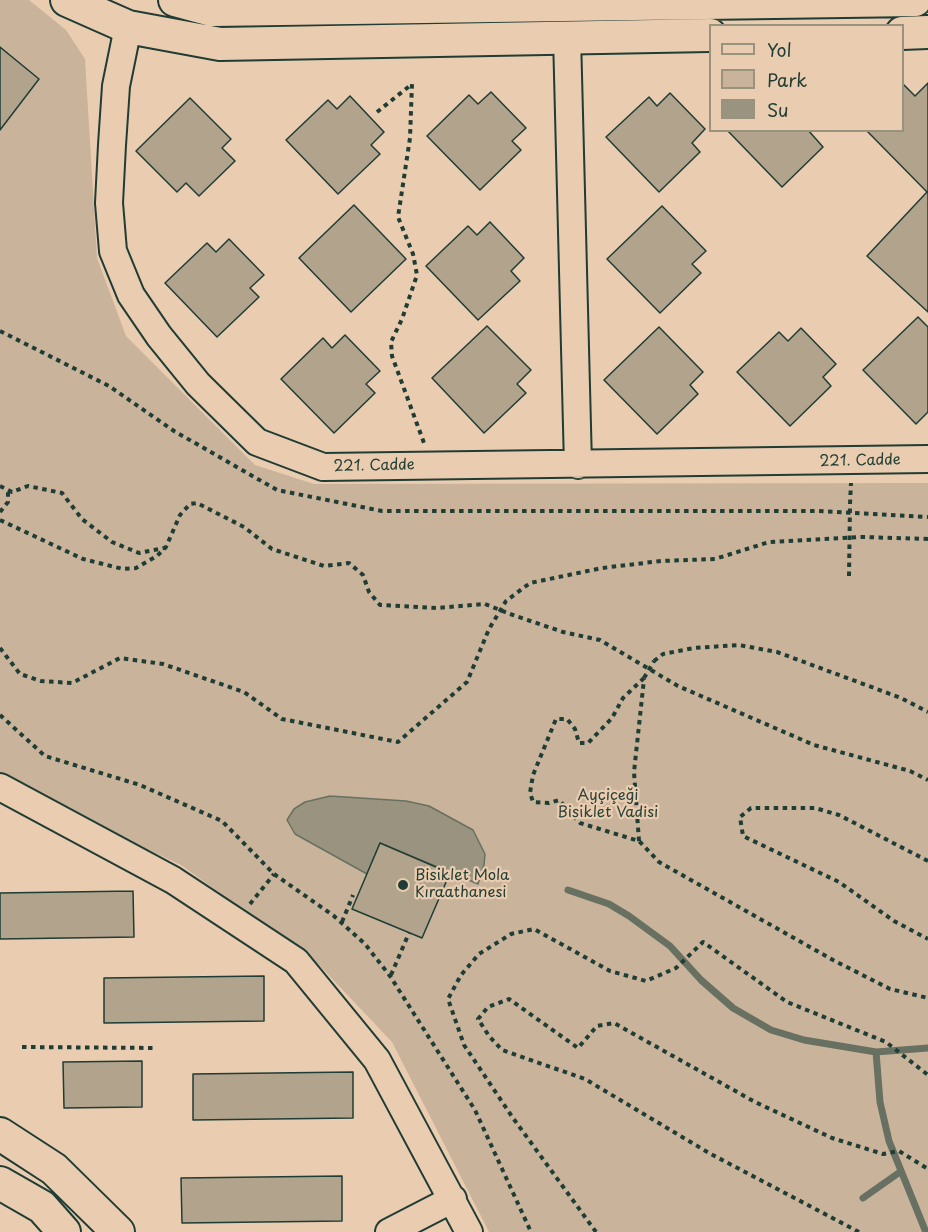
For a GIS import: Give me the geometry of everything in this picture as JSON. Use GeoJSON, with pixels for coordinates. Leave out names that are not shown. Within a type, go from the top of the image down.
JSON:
{"type":"FeatureCollection","features":[{"type":"Feature","properties":{"kind":"street"},"geometry":{"type":"LineString","coordinates":[[68,0],[128,27],[220,44],[709,35]]}},
{"type":"Feature","properties":{"kind":"street"},"geometry":{"type":"LineString","coordinates":[[175,0],[212,10],[915,0]]}},
{"type":"Feature","properties":{"kind":"street","name":"221. Cadde"},"geometry":{"type":"LineString","coordinates":[[128,27],[116,86],[109,203],[113,251],[131,296],[159,336],[198,384],[257,442],[323,467],[928,459]]}},
{"type":"Feature","properties":{"kind":"street"},"geometry":{"type":"LineString","coordinates":[[904,33],[928,32]]}},
{"type":"Feature","properties":{"kind":"street"},"geometry":{"type":"LineString","coordinates":[[567,36],[578,465]]}},
{"type":"Feature","properties":{"kind":"street"},"geometry":{"type":"LineString","coordinates":[[1,789],[173,880],[296,961],[377,1060],[470,1232]]}},
{"type":"Feature","properties":{"kind":"street"},"geometry":{"type":"LineString","coordinates":[[0,1134],[54,1169],[118,1232]]}},
{"type":"Feature","properties":{"kind":"street"},"geometry":{"type":"LineString","coordinates":[[0,1183],[42,1207],[64,1232]]}},
{"type":"Feature","properties":{"kind":"street"},"geometry":{"type":"LineString","coordinates":[[389,1232],[453,1199]]}},
{"type":"Feature","properties":{"kind":"path"},"geometry":{"type":"LineString","coordinates":[[377,112],[412,84],[410,138],[398,217],[413,254],[417,274],[402,319],[391,342],[392,356],[432,466]]}},
{"type":"Feature","properties":{"kind":"path"},"geometry":{"type":"LineString","coordinates":[[0,486],[12,492],[28,486],[62,493],[82,519],[112,542],[139,553],[166,547]]}},
{"type":"Feature","properties":{"kind":"path"},"geometry":{"type":"LineString","coordinates":[[0,512],[8,502],[8,490]]}},
{"type":"Feature","properties":{"kind":"path"},"geometry":{"type":"LineString","coordinates":[[0,520],[83,559],[110,568],[136,568],[157,556],[166,547],[180,515],[190,504],[197,503],[253,532],[272,549],[324,566],[349,563],[363,575],[369,592],[380,605],[436,608],[485,604],[563,632],[600,640],[678,686],[814,745],[910,771],[928,780]]}},
{"type":"Feature","properties":{"kind":"path"},"geometry":{"type":"LineString","coordinates":[[849,576],[850,504]]}},
{"type":"Feature","properties":{"kind":"path"},"geometry":{"type":"LineString","coordinates":[[0,648],[20,674],[41,681],[72,683],[120,658],[163,664],[244,692],[282,719],[398,742],[467,682],[489,629],[506,601],[530,583],[638,564],[715,560],[769,543],[862,537],[928,539]]}},
{"type":"Feature","properties":{"kind":"path"},"geometry":{"type":"LineString","coordinates":[[928,712],[901,698],[777,652],[739,645],[669,652],[654,661],[644,678],[623,698],[612,718],[588,743],[579,743],[575,729],[567,719],[556,719],[533,775],[530,793],[533,802],[549,803],[559,800],[580,823],[639,841],[659,862],[890,989],[928,998]]}},
{"type":"Feature","properties":{"kind":"path"},"geometry":{"type":"LineString","coordinates":[[639,841],[633,772],[644,678]]}},
{"type":"Feature","properties":{"kind":"path"},"geometry":{"type":"LineString","coordinates":[[928,861],[839,815],[815,808],[751,808],[740,817],[742,836],[839,882],[894,921],[928,939]]}},
{"type":"Feature","properties":{"kind":"path"},"geometry":{"type":"LineString","coordinates":[[236,921],[274,874]]}},
{"type":"Feature","properties":{"kind":"path"},"geometry":{"type":"LineString","coordinates":[[342,922],[353,895]]}},
{"type":"Feature","properties":{"kind":"path"},"geometry":{"type":"LineString","coordinates":[[596,1232],[513,1118],[464,1045],[448,999],[461,975],[479,954],[510,934],[534,929],[610,971],[646,981],[676,968],[703,942],[787,1002],[886,1042],[928,1075]]}},
{"type":"Feature","properties":{"kind":"path"},"geometry":{"type":"LineString","coordinates":[[390,976],[408,933]]}},
{"type":"Feature","properties":{"kind":"path"},"geometry":{"type":"LineString","coordinates":[[859,1232],[709,1153],[585,1079],[502,1050],[478,1019],[488,1006],[509,999],[578,1048],[597,1026],[614,1023],[755,1102],[832,1138],[883,1154],[899,1151],[928,1169]]}},
{"type":"Feature","properties":{"kind":"path"},"geometry":{"type":"LineString","coordinates":[[22,1047],[156,1048]]}},
{"type":"Feature","properties":{"kind":"green space","name":"Ayçiçeği Bisiklet Vadisi"},"geometry":{"type":"Polygon","coordinates":[[[0,0],[29,0],[66,30],[85,59],[97,258],[126,336],[255,465],[314,484],[928,483],[928,1232],[489,1232],[392,1042],[320,966],[181,865],[61,809],[0,775],[0,0]]]}},
{"type":"Feature","properties":{"kind":"water"},"geometry":{"type":"Polygon","coordinates":[[[330,796],[406,801],[429,806],[473,830],[485,854],[478,884],[380,843],[367,874],[295,834],[287,820],[294,809],[305,802],[330,796]]]}},
{"type":"Feature","properties":{"kind":"building"},"geometry":{"type":"Polygon","coordinates":[[[0,47],[39,79],[0,130],[0,47]]]}},
{"type":"Feature","properties":{"kind":"building"},"geometry":{"type":"Polygon","coordinates":[[[928,83],[928,312],[867,256],[927,192],[868,132],[904,132],[904,85],[915,96],[928,83]]]}},
{"type":"Feature","properties":{"kind":"building"},"geometry":{"type":"Polygon","coordinates":[[[491,92],[526,128],[512,141],[521,150],[480,190],[427,136],[469,95],[478,104],[491,92]]]}},
{"type":"Feature","properties":{"kind":"building"},"geometry":{"type":"Polygon","coordinates":[[[670,93],[705,129],[692,143],[700,152],[659,192],[606,137],[649,97],[657,106],[670,93]]]}},
{"type":"Feature","properties":{"kind":"building"},"geometry":{"type":"Polygon","coordinates":[[[350,96],[384,132],[371,145],[380,154],[338,194],[286,140],[328,100],[337,109],[350,96]]]}},
{"type":"Feature","properties":{"kind":"building"},"geometry":{"type":"Polygon","coordinates":[[[190,98],[231,139],[222,148],[235,161],[199,196],[186,183],[177,192],[136,151],[190,98]]]}},
{"type":"Feature","properties":{"kind":"building"},"geometry":{"type":"Polygon","coordinates":[[[729,132],[810,132],[823,147],[782,187],[729,132]]]}},
{"type":"Feature","properties":{"kind":"building"},"geometry":{"type":"Polygon","coordinates":[[[354,205],[406,259],[351,312],[299,258],[354,205]]]}},
{"type":"Feature","properties":{"kind":"building"},"geometry":{"type":"Polygon","coordinates":[[[662,206],[706,251],[692,264],[701,273],[660,313],[607,259],[662,206]]]}},
{"type":"Feature","properties":{"kind":"building"},"geometry":{"type":"Polygon","coordinates":[[[490,222],[524,258],[511,271],[520,281],[478,320],[426,266],[468,226],[477,235],[490,222]]]}},
{"type":"Feature","properties":{"kind":"building"},"geometry":{"type":"Polygon","coordinates":[[[229,239],[264,275],[250,288],[259,297],[217,337],[165,283],[207,243],[216,252],[229,239]]]}},
{"type":"Feature","properties":{"kind":"building"},"geometry":{"type":"Polygon","coordinates":[[[918,317],[928,327],[928,412],[916,424],[863,370],[918,317]]]}},
{"type":"Feature","properties":{"kind":"building"},"geometry":{"type":"Polygon","coordinates":[[[487,326],[531,370],[517,384],[526,393],[484,433],[432,378],[487,326]]]}},
{"type":"Feature","properties":{"kind":"building"},"geometry":{"type":"Polygon","coordinates":[[[659,327],[703,372],[690,385],[698,394],[657,434],[604,380],[659,327]]]}},
{"type":"Feature","properties":{"kind":"building"},"geometry":{"type":"Polygon","coordinates":[[[801,328],[836,364],[823,377],[831,386],[790,426],[737,372],[779,332],[788,341],[801,328]]]}},
{"type":"Feature","properties":{"kind":"building"},"geometry":{"type":"Polygon","coordinates":[[[345,335],[380,371],[366,384],[375,393],[334,433],[281,379],[323,338],[332,348],[345,335]]]}},
{"type":"Feature","properties":{"kind":"building","name":"Bisiklet Mola Kıraathanesi"},"geometry":{"type":"Polygon","coordinates":[[[380,843],[450,873],[422,938],[352,909],[380,843]]]}},
{"type":"Feature","properties":{"kind":"building"},"geometry":{"type":"Polygon","coordinates":[[[133,891],[134,937],[0,939],[0,893],[133,891]]]}},
{"type":"Feature","properties":{"kind":"building"},"geometry":{"type":"Polygon","coordinates":[[[264,976],[264,1021],[104,1023],[104,978],[264,976]]]}},
{"type":"Feature","properties":{"kind":"building"},"geometry":{"type":"Polygon","coordinates":[[[142,1061],[142,1107],[64,1108],[63,1062],[142,1061]]]}},
{"type":"Feature","properties":{"kind":"building"},"geometry":{"type":"Polygon","coordinates":[[[353,1072],[353,1118],[193,1120],[193,1074],[353,1072]]]}},
{"type":"Feature","properties":{"kind":"building"},"geometry":{"type":"Polygon","coordinates":[[[342,1176],[342,1221],[182,1223],[181,1178],[342,1176]]]}},
{"type":"Feature","properties":{"kind":"waterway"},"geometry":{"type":"LineString","coordinates":[[568,890],[609,904],[629,916],[670,946],[701,980],[733,1008],[771,1030],[804,1040],[876,1052],[928,1048]]}},
{"type":"Feature","properties":{"kind":"waterway"},"geometry":{"type":"LineString","coordinates":[[876,1052],[880,1102],[889,1141],[925,1230]]}},
{"type":"Feature","properties":{"kind":"waterway"},"geometry":{"type":"LineString","coordinates":[[863,1198],[900,1172]]}},
{"type":"Feature","properties":{"kind":"place","name":"Bisiklet Mola Kıraathanesi"},"geometry":{"type":"Point","coordinates":[403,885]}}]}
